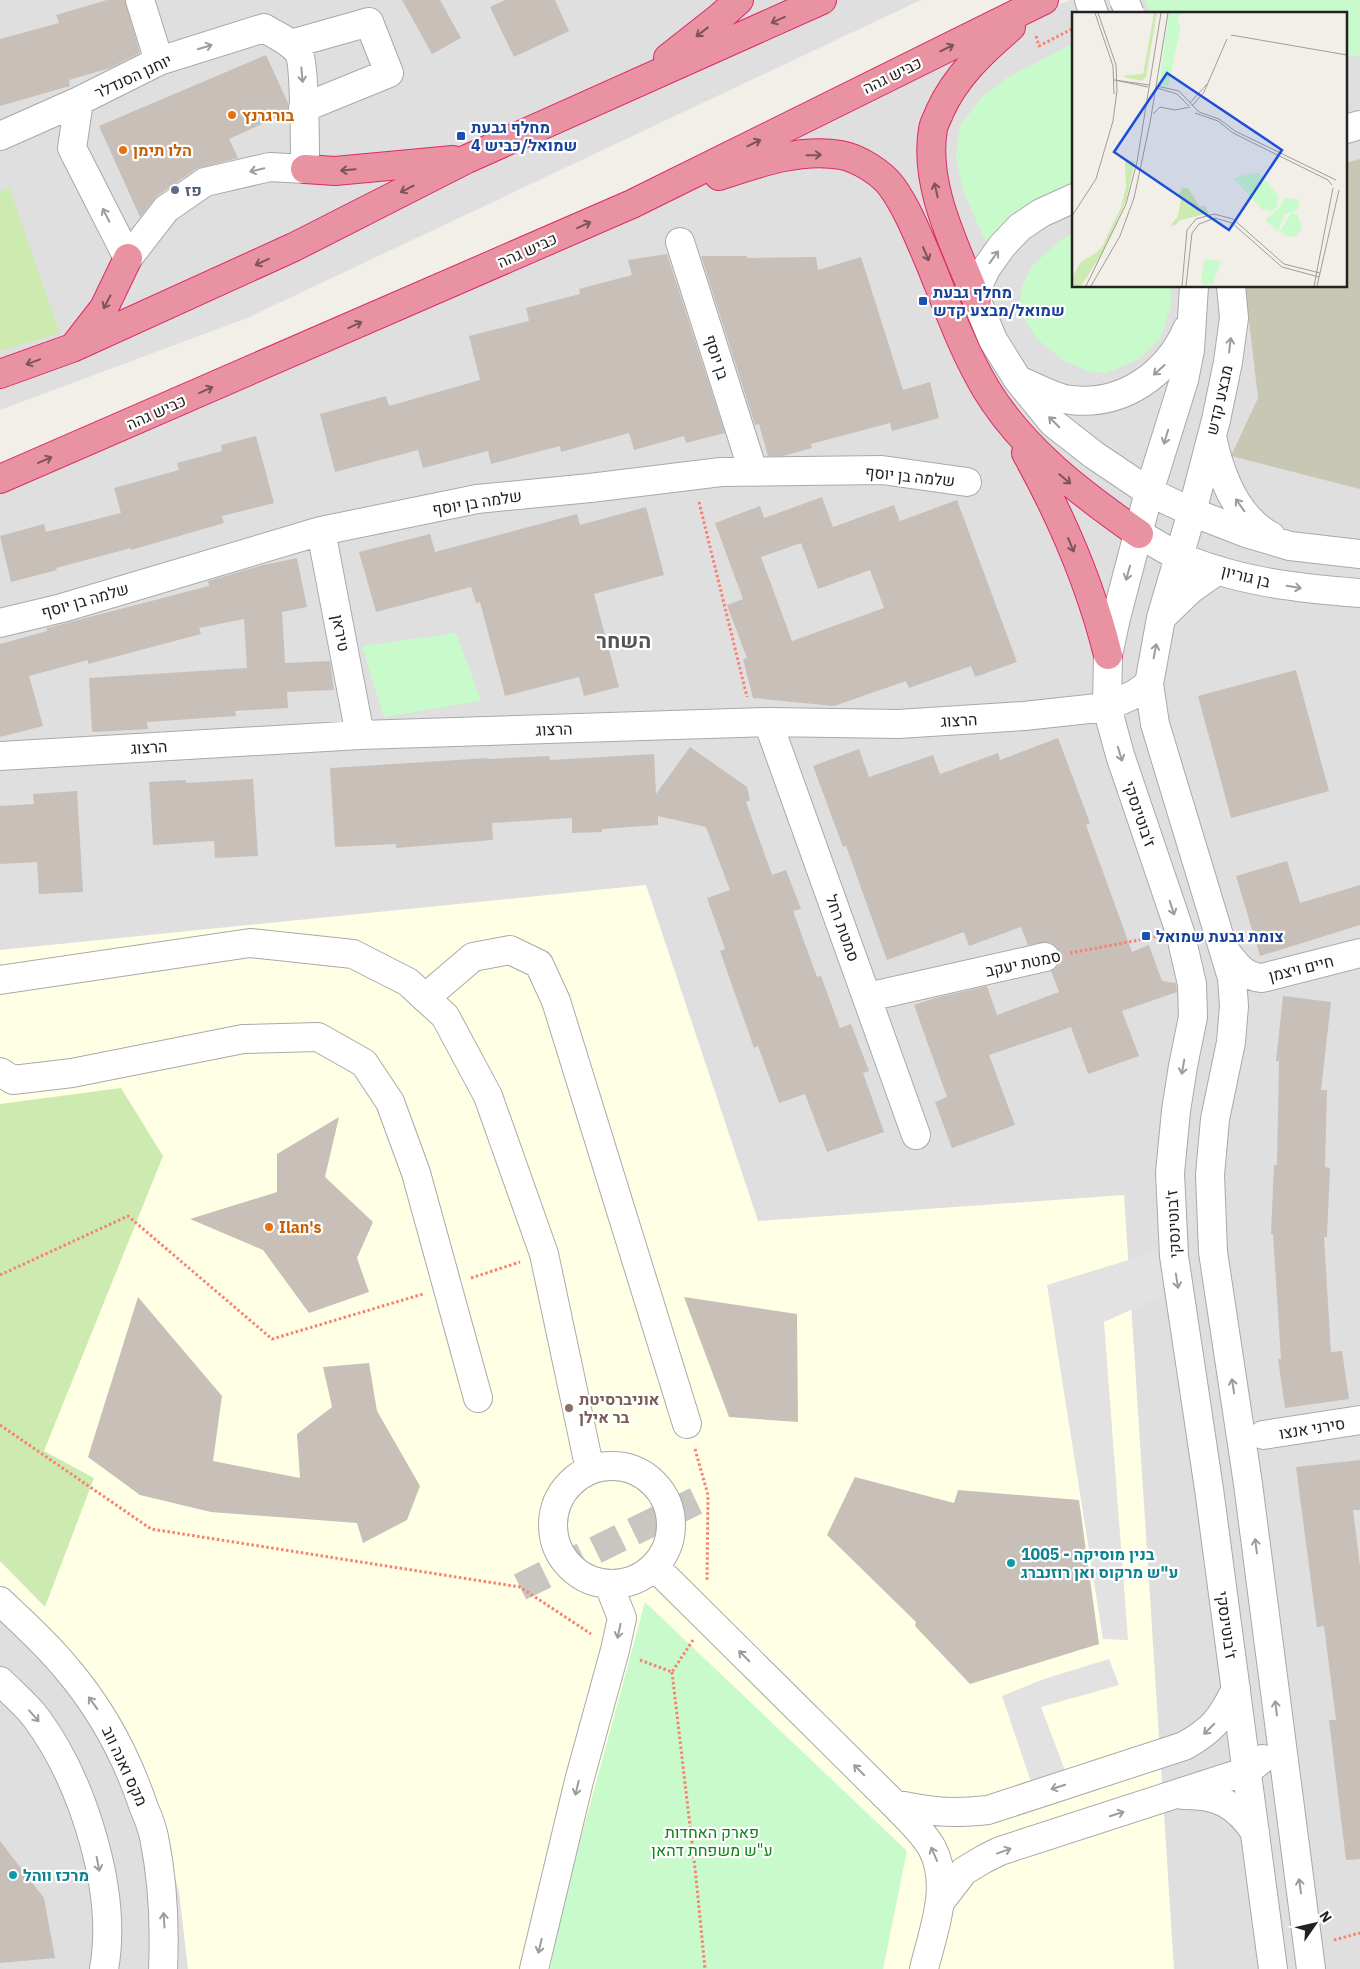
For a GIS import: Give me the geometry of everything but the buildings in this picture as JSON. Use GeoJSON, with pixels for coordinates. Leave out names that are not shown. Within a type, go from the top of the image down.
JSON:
{"type":"FeatureCollection","features":[{"type":"Feature","properties":{"kind":"highway"},"geometry":{"type":"LineString","coordinates":[[596,102],[662,62],[739,0]]}},
{"type":"Feature","properties":{"kind":"highway"},"geometry":{"type":"LineString","coordinates":[[0,374],[72,348],[294,247],[466,159],[822,0]]}},
{"type":"Feature","properties":{"kind":"highway"},"geometry":{"type":"LineString","coordinates":[[977,301],[935,191],[931,158],[933,128],[945,100],[961,75],[983,51],[1044,0]]}},
{"type":"Feature","properties":{"kind":"highway","name":"כביש גהה"},"geometry":{"type":"LineString","coordinates":[[0,479],[632,204],[1044,0]]}},
{"type":"Feature","properties":{"kind":"highway"},"geometry":{"type":"LineString","coordinates":[[632,204],[775,158],[813,154],[842,156],[866,166],[891,185],[907,210],[964,347],[986,390],[1016,431],[1054,470],[1092,501],[1139,534]]}},
{"type":"Feature","properties":{"kind":"highway"},"geometry":{"type":"LineString","coordinates":[[305,170],[334,171],[466,159]]}},
{"type":"Feature","properties":{"kind":"highway"},"geometry":{"type":"LineString","coordinates":[[72,348],[104,308],[128,258]]}},
{"type":"Feature","properties":{"kind":"highway"},"geometry":{"type":"LineString","coordinates":[[1000,409],[1055,506],[1097,612],[1108,655]]}},
{"type":"Feature","properties":{"kind":"street"},"geometry":{"type":"LineString","coordinates":[[140,0],[159,61]]}},
{"type":"Feature","properties":{"kind":"street"},"geometry":{"type":"LineString","coordinates":[[1088,0],[1093,12]]}},
{"type":"Feature","properties":{"kind":"street"},"geometry":{"type":"LineString","coordinates":[[1124,0],[1129,12]]}},
{"type":"Feature","properties":{"kind":"street"},"geometry":{"type":"LineString","coordinates":[[128,258],[166,209],[205,182],[270,167],[305,170],[300,54],[291,44],[370,22],[389,73],[303,108]]}},
{"type":"Feature","properties":{"kind":"street","name":"יוחנן הסנדלר"},"geometry":{"type":"LineString","coordinates":[[128,258],[72,148],[79,101],[159,61],[264,28],[291,44]]}},
{"type":"Feature","properties":{"kind":"street"},"geometry":{"type":"LineString","coordinates":[[0,136],[79,101]]}},
{"type":"Feature","properties":{"kind":"street"},"geometry":{"type":"LineString","coordinates":[[1348,129],[1360,125]]}},
{"type":"Feature","properties":{"kind":"street"},"geometry":{"type":"LineString","coordinates":[[1072,199],[1042,212],[1020,227],[1008,240],[980,281],[977,301],[993,340],[1018,380],[1054,423],[1094,455],[1149,492],[1192,512],[1246,533],[1290,546],[1360,554]]}},
{"type":"Feature","properties":{"kind":"street","name":"בן יוסף"},"geometry":{"type":"LineString","coordinates":[[680,242],[753,471]]}},
{"type":"Feature","properties":{"kind":"street"},"geometry":{"type":"LineString","coordinates":[[1149,492],[1184,380],[1193,314],[1194,288]]}},
{"type":"Feature","properties":{"kind":"street","name":"מבצע קדש"},"geometry":{"type":"LineString","coordinates":[[1192,512],[1211,432],[1216,420],[1228,362],[1234,318],[1231,288]]}},
{"type":"Feature","properties":{"kind":"street"},"geometry":{"type":"LineString","coordinates":[[1018,380],[1069,400],[1093,401],[1120,394],[1145,382],[1167,363],[1183,338],[1193,314]]}},
{"type":"Feature","properties":{"kind":"street"},"geometry":{"type":"LineString","coordinates":[[1211,432],[1218,462],[1227,487],[1249,519],[1266,534],[1290,546]]}},
{"type":"Feature","properties":{"kind":"street","name":"שלמה בן יוסף"},"geometry":{"type":"LineString","coordinates":[[0,623],[62,608],[321,531],[477,499],[590,488],[693,474],[753,471],[882,470],[967,482]]}},
{"type":"Feature","properties":{"kind":"street","name":"ז'בוטינסקי"},"geometry":{"type":"LineString","coordinates":[[1149,492],[1108,655],[1108,707],[1120,755],[1180,932],[1192,984],[1193,1017],[1177,1102],[1170,1173],[1174,1256],[1209,1489],[1273,1969]]}},
{"type":"Feature","properties":{"kind":"street"},"geometry":{"type":"LineString","coordinates":[[1192,512],[1161,618],[1149,684],[1155,724],[1232,978],[1234,1006],[1230,1042],[1215,1120],[1210,1175],[1213,1252],[1248,1484],[1312,1969]]}},
{"type":"Feature","properties":{"kind":"street","name":"טיראן"},"geometry":{"type":"LineString","coordinates":[[321,531],[360,735]]}},
{"type":"Feature","properties":{"kind":"street","name":"בן גוריון"},"geometry":{"type":"LineString","coordinates":[[1139,534],[1180,556],[1218,570],[1254,580],[1284,585],[1360,592]]}},
{"type":"Feature","properties":{"kind":"street"},"geometry":{"type":"LineString","coordinates":[[1161,618],[1191,589],[1218,570]]}},
{"type":"Feature","properties":{"kind":"street","name":"הרצוג"},"geometry":{"type":"LineString","coordinates":[[0,756],[360,735],[761,722],[898,724],[1024,716],[1108,707],[1135,694],[1149,684]]}},
{"type":"Feature","properties":{"kind":"street","name":"סמטת רחל"},"geometry":{"type":"LineString","coordinates":[[761,722],[868,997],[916,1136]]}},
{"type":"Feature","properties":{"kind":"street"},"geometry":{"type":"LineString","coordinates":[[0,980],[250,943],[353,954],[408,982],[445,1016],[488,1096],[544,1254],[590,1470]]}},
{"type":"Feature","properties":{"kind":"street","name":"חיים ויצמן"},"geometry":{"type":"LineString","coordinates":[[1224,948],[1246,974],[1262,978],[1360,953]]}},
{"type":"Feature","properties":{"kind":"street"},"geometry":{"type":"LineString","coordinates":[[425,998],[472,957],[510,950],[539,964],[556,1002],[688,1424]]}},
{"type":"Feature","properties":{"kind":"street","name":"סמטת יעקב"},"geometry":{"type":"LineString","coordinates":[[868,997],[1046,957]]}},
{"type":"Feature","properties":{"kind":"street"},"geometry":{"type":"LineString","coordinates":[[0,1072],[13,1080],[72,1073],[243,1039],[318,1037],[364,1063],[390,1102],[416,1173],[478,1398]]}},
{"type":"Feature","properties":{"kind":"street","name":"סירני אנצו"},"geometry":{"type":"LineString","coordinates":[[1263,1435],[1360,1420]]}},
{"type":"Feature","properties":{"kind":"street"},"geometry":{"type":"LineString","coordinates":[[606,1466],[638,1471],[651,1480],[662,1493],[669,1507],[672,1523],[670,1540],[664,1555],[655,1567],[642,1578],[626,1584],[609,1585],[589,1580],[572,1569],[560,1553],[553,1534],[554,1514],[560,1496],[573,1480],[590,1470],[606,1466]]}},
{"type":"Feature","properties":{"kind":"street"},"geometry":{"type":"LineString","coordinates":[[655,1567],[894,1804],[915,1826],[932,1848],[941,1872],[940,1902],[924,1969]]}},
{"type":"Feature","properties":{"kind":"street"},"geometry":{"type":"LineString","coordinates":[[534,1969],[578,1781],[615,1650],[622,1618],[609,1585]]}},
{"type":"Feature","properties":{"kind":"street","name":"מקס ואנה ווב"},"geometry":{"type":"LineString","coordinates":[[0,1601],[68,1669],[96,1707],[115,1738],[136,1784],[154,1834],[162,1884],[165,1930],[162,1969]]}},
{"type":"Feature","properties":{"kind":"street"},"geometry":{"type":"LineString","coordinates":[[0,1681],[36,1718],[61,1756],[78,1794],[94,1842],[107,1914],[104,1969]]}},
{"type":"Feature","properties":{"kind":"street"},"geometry":{"type":"LineString","coordinates":[[894,1804],[929,1812],[957,1813],[988,1810],[1184,1746],[1204,1735],[1215,1724],[1227,1707],[1236,1689]]}},
{"type":"Feature","properties":{"kind":"street"},"geometry":{"type":"LineString","coordinates":[[940,1902],[964,1871],[1000,1851],[1247,1771],[1265,1757],[1280,1737]]}},
{"type":"Feature","properties":{"kind":"street"},"geometry":{"type":"LineString","coordinates":[[1174,1795],[1197,1794],[1210,1796],[1226,1802],[1240,1812],[1255,1832]]}},
{"type":"Feature","properties":{"kind":"path"},"geometry":{"type":"LineString","coordinates":[[1035,33],[1039,46],[1072,29]]}},
{"type":"Feature","properties":{"kind":"path"},"geometry":{"type":"LineString","coordinates":[[693,474],[761,722]]}},
{"type":"Feature","properties":{"kind":"path","name":"סמטת יעקב"},"geometry":{"type":"LineString","coordinates":[[1046,957],[1180,932]]}},
{"type":"Feature","properties":{"kind":"path"},"geometry":{"type":"LineString","coordinates":[[0,1275],[128,1216],[272,1339],[447,1286],[544,1254]]}},
{"type":"Feature","properties":{"kind":"path"},"geometry":{"type":"LineString","coordinates":[[688,1424],[708,1495]]}},
{"type":"Feature","properties":{"kind":"path"},"geometry":{"type":"LineString","coordinates":[[0,1425],[151,1529],[520,1587]]}},
{"type":"Feature","properties":{"kind":"path"},"geometry":{"type":"LineString","coordinates":[[672,1672],[705,1969]]}},
{"type":"Feature","properties":{"kind":"shaded area"},"geometry":{"type":"Polygon","coordinates":[[[0,0],[921,0],[247,318],[0,410],[0,0]]]}},
{"type":"Feature","properties":{"kind":"shaded area"},"geometry":{"type":"Polygon","coordinates":[[[1070,0],[1360,0],[1360,1969],[0,1969],[0,470],[1070,0]]]}},
{"type":"Feature","properties":{"kind":"shaded area"},"geometry":{"type":"Polygon","coordinates":[[[1360,159],[1360,489],[1231,456],[1258,398],[1245,288],[1348,288],[1348,162],[1360,159]]]}},
{"type":"Feature","properties":{"kind":"shaded area","name":"אוניברסיטת בר אילן"},"geometry":{"type":"Polygon","coordinates":[[[646,885],[758,1221],[1124,1195],[1174,1969],[188,1969],[179,1892],[154,1805],[0,1594],[0,950],[646,885]]]}},
{"type":"Feature","properties":{"kind":"shaded area"},"geometry":{"type":"Polygon","coordinates":[[[1158,1251],[1164,1295],[1104,1322],[1128,1640],[1103,1639],[1047,1285],[1158,1251]]]}},
{"type":"Feature","properties":{"kind":"shaded area"},"geometry":{"type":"Polygon","coordinates":[[[1109,1659],[1119,1685],[1041,1707],[1066,1773],[1033,1788],[1002,1696],[1044,1679],[1109,1659]]]}},
{"type":"Feature","properties":{"kind":"green space"},"geometry":{"type":"Polygon","coordinates":[[[1145,0],[1360,0],[1360,55],[1348,57],[1348,12],[1149,12],[1145,0]]]}},
{"type":"Feature","properties":{"kind":"green space"},"geometry":{"type":"Polygon","coordinates":[[[1072,44],[1072,187],[1037,198],[986,242],[963,191],[956,158],[960,126],[981,98],[1008,77],[1072,44]]]}},
{"type":"Feature","properties":{"kind":"green space"},"geometry":{"type":"Polygon","coordinates":[[[9,187],[60,333],[0,351],[0,191],[9,187]]]}},
{"type":"Feature","properties":{"kind":"green space"},"geometry":{"type":"Polygon","coordinates":[[[1072,234],[1072,288],[1171,288],[1171,305],[1160,339],[1137,360],[1106,373],[1088,371],[1064,361],[1037,339],[1019,312],[1021,290],[1031,267],[1059,241],[1072,234]]]}},
{"type":"Feature","properties":{"kind":"green space"},"geometry":{"type":"Polygon","coordinates":[[[456,633],[481,701],[384,717],[362,646],[456,633]]]}},
{"type":"Feature","properties":{"kind":"green space"},"geometry":{"type":"Polygon","coordinates":[[[121,1088],[163,1156],[44,1451],[94,1478],[45,1607],[0,1561],[0,1104],[121,1088]]]}},
{"type":"Feature","properties":{"kind":"green space","name":"פארק האחדות ע\"ש משפחת דהאן"},"geometry":{"type":"Polygon","coordinates":[[[645,1602],[907,1851],[883,1969],[550,1969],[562,1908],[645,1602]]]}},
{"type":"Feature","properties":{"kind":"tunnel"},"geometry":{"type":"LineString","coordinates":[[520,1587],[708,1495]]}},
{"type":"Feature","properties":{"kind":"place","name":"בורגרנץ"},"geometry":{"type":"Point","coordinates":[232,115]}},
{"type":"Feature","properties":{"kind":"place","name":"מחלף גבעת שמואל/כביש 4"},"geometry":{"type":"Point","coordinates":[461,136]}},
{"type":"Feature","properties":{"kind":"place","name":"הלו תימן"},"geometry":{"type":"Point","coordinates":[123,150]}},
{"type":"Feature","properties":{"kind":"place","name":"פז"},"geometry":{"type":"Point","coordinates":[175,190]}},
{"type":"Feature","properties":{"kind":"place","name":"מחלף גבעת שמואל/מבצע קדש"},"geometry":{"type":"Point","coordinates":[923,301]}},
{"type":"Feature","properties":{"kind":"place","name":"צומת גבעת שמואל"},"geometry":{"type":"Point","coordinates":[1146,936]}},
{"type":"Feature","properties":{"kind":"place","name":"Ilan's"},"geometry":{"type":"Point","coordinates":[269,1227]}},
{"type":"Feature","properties":{"kind":"place","name":"אוניברסיטת בר אילן"},"geometry":{"type":"Point","coordinates":[569,1408]}},
{"type":"Feature","properties":{"kind":"place","name":"1005 - בנין מוסיקה ע\"ש מרקוס ואן רוזנברג"},"geometry":{"type":"Point","coordinates":[1011,1563]}},
{"type":"Feature","properties":{"kind":"place","name":"מרכז ווהל"},"geometry":{"type":"Point","coordinates":[13,1875]}},
{"type":"Feature","properties":{"kind":"district","name":"השחר"},"geometry":{"type":"Point","coordinates":[624,640]}}]}
